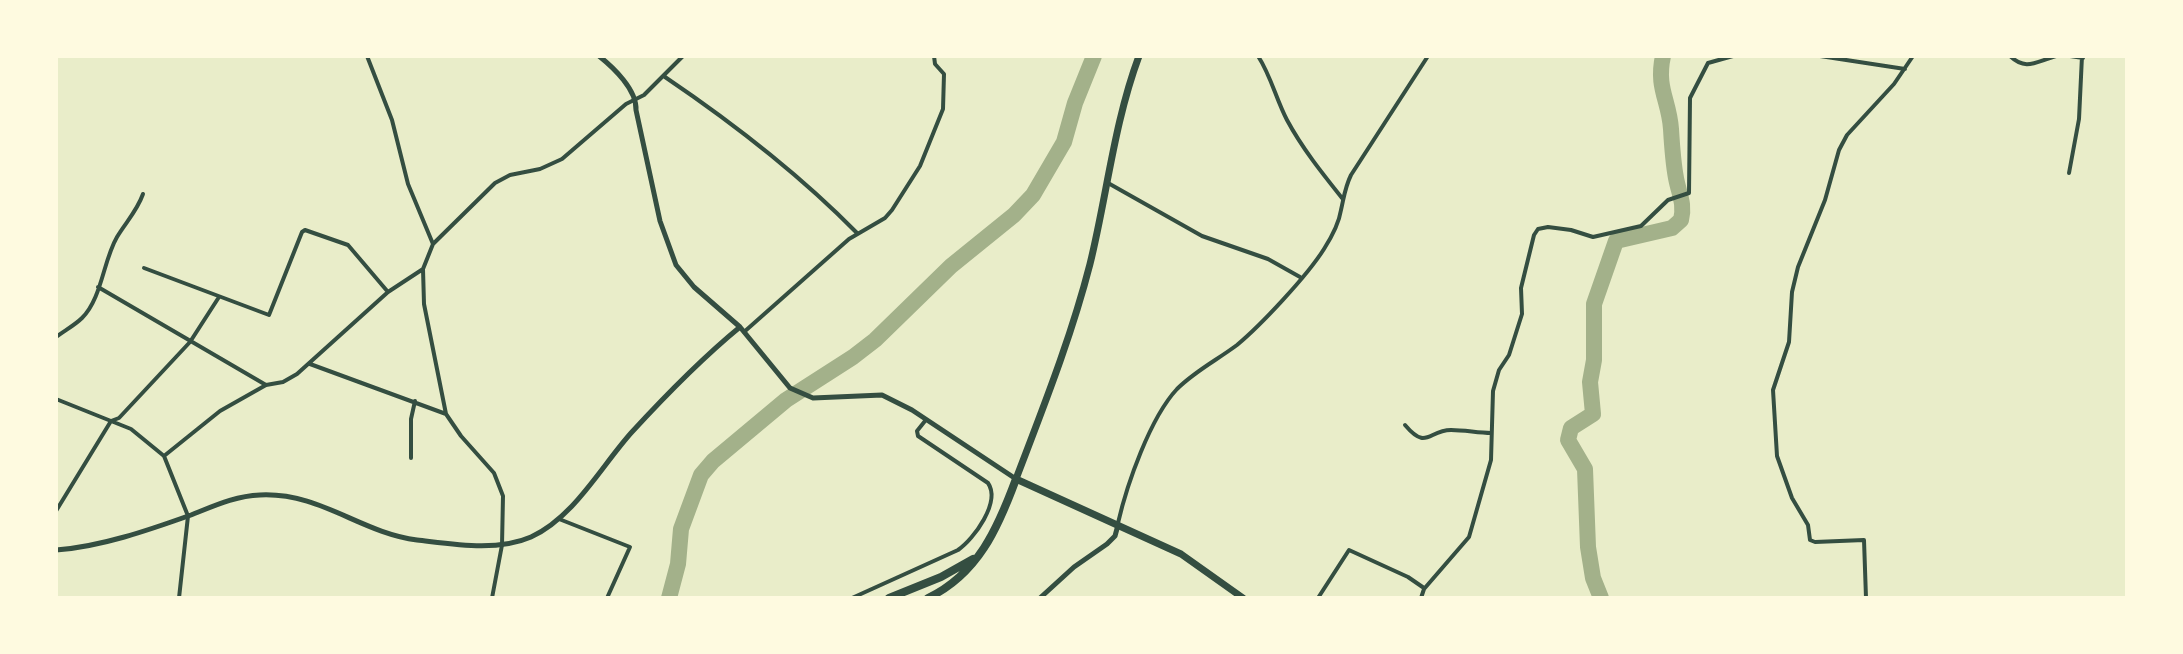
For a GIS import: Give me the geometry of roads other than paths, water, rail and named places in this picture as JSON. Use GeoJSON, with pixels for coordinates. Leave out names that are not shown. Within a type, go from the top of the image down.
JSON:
{"type":"FeatureCollection","features":[{"type":"Feature","properties":{"kind":"highway"},"geometry":{"type":"LineString","coordinates":[[928,598],[957,579],[985,548],[998,526],[1016,479]]}},
{"type":"Feature","properties":{"kind":"highway"},"geometry":{"type":"LineString","coordinates":[[889,598],[954,570],[985,548]]}},
{"type":"Feature","properties":{"kind":"main road"},"geometry":{"type":"LineString","coordinates":[[1139,56],[1124,106],[1090,265],[1073,324],[1016,479],[1181,554],[1243,598]]}},
{"type":"Feature","properties":{"kind":"street"},"geometry":{"type":"LineString","coordinates":[[367,56],[392,120],[408,184],[433,244]]}},
{"type":"Feature","properties":{"kind":"street"},"geometry":{"type":"LineString","coordinates":[[599,56],[622,78],[636,100],[660,221],[671,254],[694,287],[742,330],[790,388],[813,398],[882,395],[912,410],[1016,479]]}},
{"type":"Feature","properties":{"kind":"street"},"geometry":{"type":"LineString","coordinates":[[492,598],[502,545],[503,496],[494,473],[446,414],[428,334],[423,269],[433,244],[495,183],[510,175],[540,169],[562,159],[626,104],[636,100],[665,77],[683,56]]}},
{"type":"Feature","properties":{"kind":"street"},"geometry":{"type":"LineString","coordinates":[[56,550],[126,535],[233,499],[282,495],[311,501],[409,539],[502,545],[529,537],[559,519],[631,434],[711,351],[742,330],[857,233],[885,218],[892,210],[920,166],[944,100],[944,74],[935,64],[934,56]]}},
{"type":"Feature","properties":{"kind":"street"},"geometry":{"type":"LineString","coordinates":[[1258,56],[1298,138],[1342,198]]}},
{"type":"Feature","properties":{"kind":"street"},"geometry":{"type":"LineString","coordinates":[[1040,598],[1115,536],[1131,475],[1166,404],[1196,373],[1256,327],[1323,250],[1342,209],[1342,198],[1351,175],[1428,56]]}},
{"type":"Feature","properties":{"kind":"street"},"geometry":{"type":"LineString","coordinates":[[1421,598],[1424,589],[1469,537],[1491,460],[1493,391],[1522,314],[1521,288],[1534,235],[1538,229],[1548,227],[1593,237],[1641,226],[1668,200],[1689,193],[1690,98],[1708,63],[1733,56]]}},
{"type":"Feature","properties":{"kind":"street"},"geometry":{"type":"LineString","coordinates":[[1820,56],[1905,69]]}},
{"type":"Feature","properties":{"kind":"street"},"geometry":{"type":"LineString","coordinates":[[1866,598],[1864,540],[1810,540],[1808,525],[1781,471],[1773,390],[1789,342],[1792,292],[1798,267],[1825,200],[1839,150],[1847,135],[1913,56]]}},
{"type":"Feature","properties":{"kind":"street"},"geometry":{"type":"LineString","coordinates":[[2010,56],[2018,65],[2056,56]]}},
{"type":"Feature","properties":{"kind":"street"},"geometry":{"type":"LineString","coordinates":[[2069,173],[2079,119],[2082,57],[2070,56]]}},
{"type":"Feature","properties":{"kind":"street"},"geometry":{"type":"LineString","coordinates":[[665,77],[734,124],[757,147],[824,200],[857,233]]}},
{"type":"Feature","properties":{"kind":"street"},"geometry":{"type":"LineString","coordinates":[[1108,183],[1202,236],[1268,259],[1300,277]]}},
{"type":"Feature","properties":{"kind":"street"},"geometry":{"type":"LineString","coordinates":[[56,337],[83,317],[118,236],[135,214],[143,194]]}},
{"type":"Feature","properties":{"kind":"street"},"geometry":{"type":"LineString","coordinates":[[144,268],[269,315],[305,230],[348,245],[388,292]]}},
{"type":"Feature","properties":{"kind":"street"},"geometry":{"type":"LineString","coordinates":[[164,456],[220,411],[266,385],[283,382],[309,364],[388,292],[423,269]]}},
{"type":"Feature","properties":{"kind":"street"},"geometry":{"type":"LineString","coordinates":[[98,287],[266,385]]}},
{"type":"Feature","properties":{"kind":"street"},"geometry":{"type":"LineString","coordinates":[[56,511],[111,421],[119,418],[190,342],[219,297]]}},
{"type":"Feature","properties":{"kind":"street"},"geometry":{"type":"LineString","coordinates":[[309,364],[446,414]]}},
{"type":"Feature","properties":{"kind":"street"},"geometry":{"type":"LineString","coordinates":[[56,399],[131,429],[164,456],[188,516],[179,598]]}},
{"type":"Feature","properties":{"kind":"street"},"geometry":{"type":"LineString","coordinates":[[411,458],[411,419],[415,401]]}},
{"type":"Feature","properties":{"kind":"street"},"geometry":{"type":"LineString","coordinates":[[852,598],[958,550],[971,541],[992,500],[988,483],[918,436],[917,431],[925,421]]}},
{"type":"Feature","properties":{"kind":"street"},"geometry":{"type":"LineString","coordinates":[[1405,425],[1415,437],[1427,439],[1450,430],[1491,433]]}},
{"type":"Feature","properties":{"kind":"street"},"geometry":{"type":"LineString","coordinates":[[559,519],[630,547],[607,598]]}},
{"type":"Feature","properties":{"kind":"street"},"geometry":{"type":"LineString","coordinates":[[1318,598],[1349,550],[1408,577],[1424,589]]}},
{"type":"Feature","properties":{"kind":"waterway"},"geometry":{"type":"LineString","coordinates":[[669,598],[678,564],[681,529],[701,475],[713,461],[786,400],[875,340],[951,266],[1014,215],[1033,195],[1064,142],[1075,103],[1094,56]]}},
{"type":"Feature","properties":{"kind":"waterway"},"geometry":{"type":"LineString","coordinates":[[1601,598],[1593,578],[1588,547],[1585,469],[1568,440],[1571,428],[1593,414],[1590,382],[1594,360],[1594,304],[1616,241],[1672,228],[1681,220],[1682,204],[1674,166],[1670,119],[1662,86],[1663,56]]}}]}
